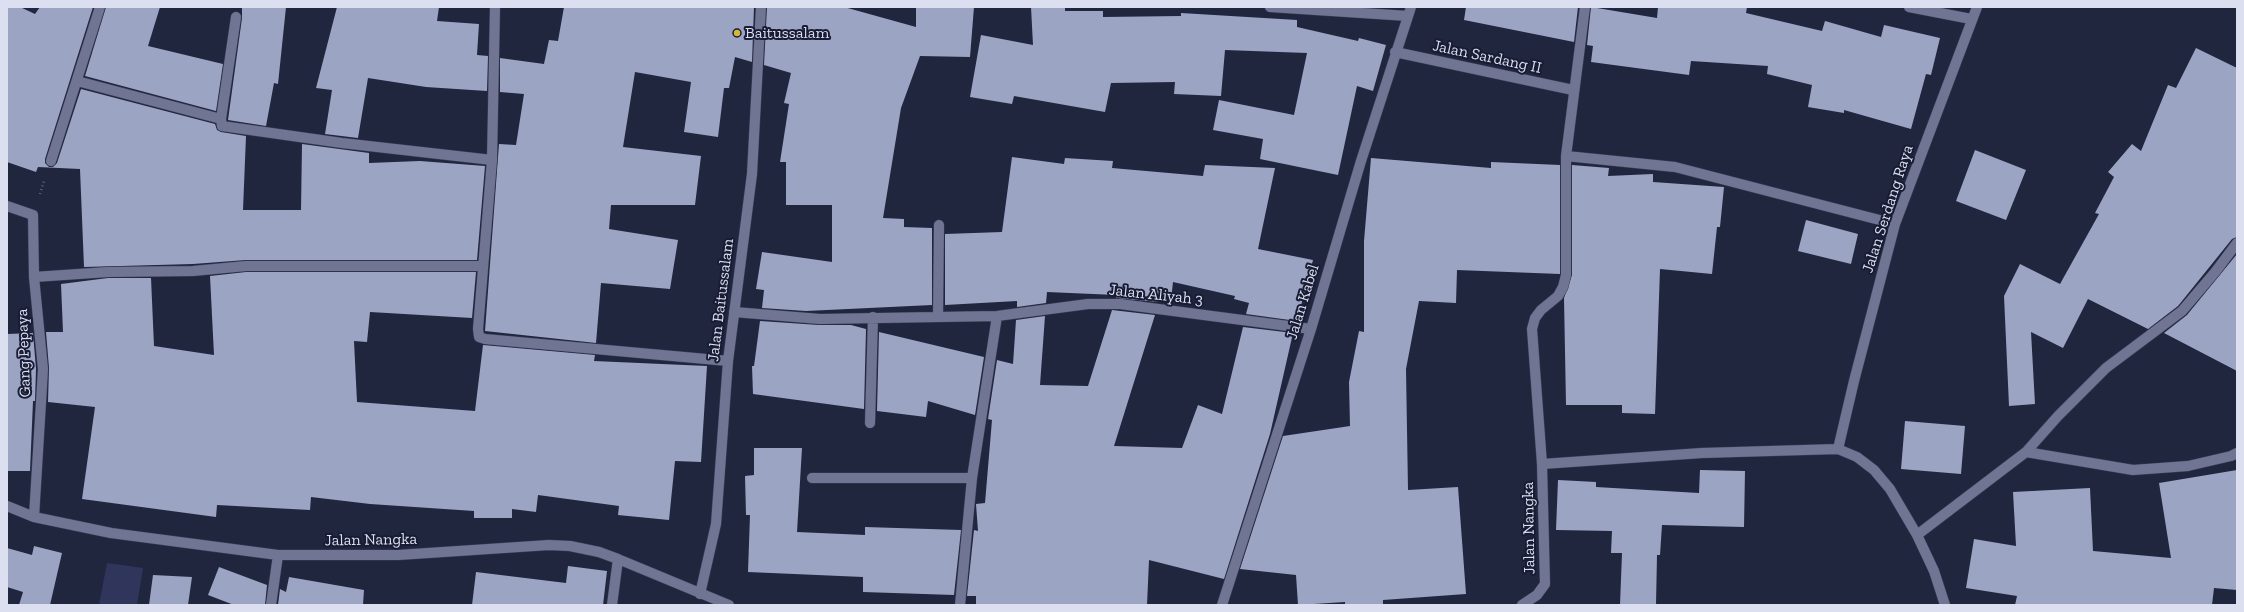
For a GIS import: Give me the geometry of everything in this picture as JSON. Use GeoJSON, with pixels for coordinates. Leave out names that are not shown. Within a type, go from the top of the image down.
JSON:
{"type":"FeatureCollection","features":[{"type":"Feature","properties":{"kind":"street"},"geometry":{"type":"LineString","coordinates":[[51,161],[100,7]]}},
{"type":"Feature","properties":{"kind":"street"},"geometry":{"type":"LineString","coordinates":[[495,7],[492,160],[478,329],[479,337],[485,339],[728,361]]}},
{"type":"Feature","properties":{"kind":"street","name":"Jalan Baitussalam"},"geometry":{"type":"LineString","coordinates":[[700,594],[716,524],[728,361],[752,174],[761,7]]}},
{"type":"Feature","properties":{"kind":"street"},"geometry":{"type":"LineString","coordinates":[[1270,7],[1409,12]]}},
{"type":"Feature","properties":{"kind":"street","name":"Jalan Nangka"},"geometry":{"type":"LineString","coordinates":[[1522,605],[1538,596],[1545,584],[1542,464],[1532,329],[1535,318],[1541,310],[1558,296],[1563,287],[1566,275],[1566,156],[1573,90],[1585,7]]}},
{"type":"Feature","properties":{"kind":"street"},"geometry":{"type":"LineString","coordinates":[[1909,7],[1971,18]]}},
{"type":"Feature","properties":{"kind":"street","name":"Jalan Serdang Raya"},"geometry":{"type":"LineString","coordinates":[[1838,449],[1895,224],[1971,18],[1977,7]]}},
{"type":"Feature","properties":{"kind":"street","name":"Jalan Kabel"},"geometry":{"type":"LineString","coordinates":[[1222,605],[1311,329],[1395,52],[1409,12]]}},
{"type":"Feature","properties":{"kind":"street"},"geometry":{"type":"LineString","coordinates":[[236,17],[220,119],[222,126],[342,143],[492,160]]}},
{"type":"Feature","properties":{"kind":"street","name":"Jalan Sardang II"},"geometry":{"type":"LineString","coordinates":[[1395,52],[1573,90]]}},
{"type":"Feature","properties":{"kind":"street"},"geometry":{"type":"LineString","coordinates":[[77,81],[220,119]]}},
{"type":"Feature","properties":{"kind":"street"},"geometry":{"type":"LineString","coordinates":[[1566,156],[1675,167],[1895,224]]}},
{"type":"Feature","properties":{"kind":"street"},"geometry":{"type":"LineString","coordinates":[[7,206],[33,215]]}},
{"type":"Feature","properties":{"kind":"street","name":"Gang Pepaya"},"geometry":{"type":"LineString","coordinates":[[33,215],[34,277],[43,369],[34,517]]}},
{"type":"Feature","properties":{"kind":"street"},"geometry":{"type":"LineString","coordinates":[[938,317],[939,225]]}},
{"type":"Feature","properties":{"kind":"street"},"geometry":{"type":"LineString","coordinates":[[1917,535],[2026,452],[2058,416],[2106,368],[2182,311],[2216,271],[2237,243]]}},
{"type":"Feature","properties":{"kind":"street"},"geometry":{"type":"LineString","coordinates":[[34,277],[108,272],[194,271],[246,266],[484,266]]}},
{"type":"Feature","properties":{"kind":"street","name":"Jalan Aliyah 3"},"geometry":{"type":"LineString","coordinates":[[734,312],[820,319],[998,316],[1060,306],[1120,304],[1311,329]]}},
{"type":"Feature","properties":{"kind":"street"},"geometry":{"type":"LineString","coordinates":[[960,605],[972,478],[998,316]]}},
{"type":"Feature","properties":{"kind":"street"},"geometry":{"type":"LineString","coordinates":[[870,424],[873,317]]}},
{"type":"Feature","properties":{"kind":"street"},"geometry":{"type":"LineString","coordinates":[[1542,464],[1702,453],[1838,449],[1857,457],[1874,470],[1890,489],[1917,535],[1934,571],[1945,605]]}},
{"type":"Feature","properties":{"kind":"street"},"geometry":{"type":"LineString","coordinates":[[2026,452],[2133,470],[2188,466],[2231,456],[2237,453]]}},
{"type":"Feature","properties":{"kind":"street"},"geometry":{"type":"LineString","coordinates":[[812,478],[972,478]]}},
{"type":"Feature","properties":{"kind":"street","name":"Jalan Nangka"},"geometry":{"type":"LineString","coordinates":[[7,506],[34,517],[110,533],[278,555],[398,555],[549,545],[570,546],[599,552],[618,559],[729,605]]}},
{"type":"Feature","properties":{"kind":"street"},"geometry":{"type":"LineString","coordinates":[[271,605],[278,555]]}},
{"type":"Feature","properties":{"kind":"street"},"geometry":{"type":"LineString","coordinates":[[612,605],[618,559]]}},
{"type":"Feature","properties":{"kind":"path"},"geometry":{"type":"LineString","coordinates":[[33,215],[51,161]]}},
{"type":"Feature","properties":{"kind":"shaded area"},"geometry":{"type":"Polygon","coordinates":[[[107,563],[143,568],[137,605],[99,605],[107,563]]]}},
{"type":"Feature","properties":{"kind":"building"},"geometry":{"type":"Polygon","coordinates":[[[7,7],[20,7],[35,14],[40,7],[93,7],[45,159],[45,163],[49,167],[53,167],[57,163],[81,89],[215,124],[217,130],[221,132],[246,136],[243,210],[301,210],[302,144],[369,153],[369,163],[420,161],[485,166],[477,260],[246,260],[193,264],[84,267],[80,169],[38,167],[36,172],[7,162],[7,7]]]}},
{"type":"Feature","properties":{"kind":"building"},"geometry":{"type":"Polygon","coordinates":[[[106,7],[160,7],[148,46],[223,64],[216,111],[85,76],[106,7]]]}},
{"type":"Feature","properties":{"kind":"building"},"geometry":{"type":"Polygon","coordinates":[[[242,7],[286,7],[278,84],[274,83],[266,126],[228,120],[242,18],[242,7]]]}},
{"type":"Feature","properties":{"kind":"building"},"geometry":{"type":"Polygon","coordinates":[[[337,7],[439,7],[437,21],[479,24],[477,55],[488,56],[487,91],[426,87],[368,78],[358,138],[325,134],[332,90],[316,88],[337,7]]]}},
{"type":"Feature","properties":{"kind":"building"},"geometry":{"type":"Polygon","coordinates":[[[564,7],[754,7],[752,62],[735,57],[729,88],[724,88],[718,137],[684,132],[691,82],[635,72],[623,147],[701,156],[695,205],[611,205],[609,229],[678,240],[670,289],[601,283],[596,343],[485,331],[499,144],[516,145],[524,94],[500,92],[500,58],[544,64],[549,40],[558,41],[564,7]]]}},
{"type":"Feature","properties":{"kind":"building"},"geometry":{"type":"Polygon","coordinates":[[[767,7],[844,7],[916,27],[916,7],[974,7],[970,57],[920,56],[901,108],[883,218],[904,219],[904,227],[932,228],[932,305],[806,311],[762,308],[764,290],[756,289],[762,252],[832,262],[832,205],[786,205],[786,162],[780,162],[789,104],[784,103],[791,73],[764,65],[767,7]]]}},
{"type":"Feature","properties":{"kind":"building"},"geometry":{"type":"Polygon","coordinates":[[[1031,7],[1065,7],[1065,11],[1103,11],[1103,17],[1181,16],[1181,13],[1297,20],[1297,27],[1358,41],[1359,38],[1386,45],[1373,91],[1357,86],[1338,175],[1260,159],[1263,139],[1213,130],[1219,100],[1294,115],[1307,53],[1225,50],[1221,96],[1174,94],[1175,82],[1111,83],[1105,112],[1014,96],[1012,104],[970,97],[981,35],[1033,45],[1031,7]]]}},
{"type":"Feature","properties":{"kind":"building"},"geometry":{"type":"Polygon","coordinates":[[[1466,7],[1578,7],[1574,42],[1464,20],[1466,7]]]}},
{"type":"Feature","properties":{"kind":"building"},"geometry":{"type":"Polygon","coordinates":[[[1591,7],[1657,18],[1658,7],[1747,7],[1746,13],[1822,31],[1825,21],[1881,37],[1884,25],[1940,38],[1931,75],[1926,74],[1911,129],[1844,110],[1844,113],[1808,107],[1812,85],[1767,74],[1768,66],[1691,61],[1689,75],[1591,62],[1593,46],[1587,45],[1591,7]]]}},
{"type":"Feature","properties":{"kind":"building"},"geometry":{"type":"Polygon","coordinates":[[[2196,48],[2237,68],[2237,237],[2232,239],[2178,306],[2148,329],[2088,299],[2063,348],[2031,332],[2035,404],[2009,406],[2004,296],[2020,264],[2060,284],[2099,214],[2095,213],[2114,177],[2108,172],[2132,144],[2141,151],[2168,85],[2176,88],[2196,48]]]}},
{"type":"Feature","properties":{"kind":"building"},"geometry":{"type":"Polygon","coordinates":[[[1975,150],[2026,170],[2006,220],[1956,201],[1975,150]]]}},
{"type":"Feature","properties":{"kind":"building"},"geometry":{"type":"Polygon","coordinates":[[[1012,157],[1064,164],[1065,158],[1113,161],[1112,168],[1203,176],[1205,165],[1275,168],[1258,249],[1313,260],[1297,321],[1246,314],[1249,303],[1234,299],[1235,296],[1173,282],[1171,300],[1160,298],[1159,302],[1116,298],[1116,295],[1047,292],[1046,303],[1017,307],[1017,301],[945,305],[945,234],[1002,232],[1012,157]]]}},
{"type":"Feature","properties":{"kind":"building"},"geometry":{"type":"Polygon","coordinates":[[[1371,158],[1491,168],[1491,162],[1560,165],[1560,274],[1457,270],[1456,303],[1419,301],[1406,369],[1408,490],[1458,487],[1466,594],[1383,600],[1383,605],[1345,605],[1345,602],[1298,605],[1296,575],[1240,569],[1283,436],[1350,426],[1349,382],[1359,331],[1364,332],[1364,241],[1371,158]]]}},
{"type":"Feature","properties":{"kind":"building"},"geometry":{"type":"Polygon","coordinates":[[[1572,165],[1609,168],[1608,176],[1653,174],[1653,182],[1724,187],[1720,227],[1717,227],[1712,274],[1660,269],[1655,414],[1622,413],[1622,405],[1566,405],[1564,298],[1572,275],[1572,165]]]}},
{"type":"Feature","properties":{"kind":"building"},"geometry":{"type":"Polygon","coordinates":[[[1806,220],[1858,234],[1851,264],[1798,251],[1806,220]]]}},
{"type":"Feature","properties":{"kind":"building"},"geometry":{"type":"Polygon","coordinates":[[[2237,254],[2237,371],[2164,333],[2187,315],[2237,254]]]}},
{"type":"Feature","properties":{"kind":"building"},"geometry":{"type":"Polygon","coordinates":[[[246,272],[476,272],[472,318],[370,312],[367,342],[354,341],[357,402],[475,411],[483,345],[595,355],[594,361],[707,366],[701,462],[675,461],[669,520],[618,515],[619,506],[538,495],[536,512],[512,509],[512,518],[474,518],[474,511],[370,504],[311,497],[310,510],[217,505],[216,517],[82,499],[95,407],[48,402],[49,368],[46,332],[63,332],[61,284],[108,278],[151,278],[154,346],[214,355],[210,276],[246,272]]]}},
{"type":"Feature","properties":{"kind":"building"},"geometry":{"type":"Polygon","coordinates":[[[1112,310],[1155,315],[1114,446],[1182,448],[1198,405],[1222,414],[1243,327],[1293,333],[1270,434],[1224,579],[1149,560],[1147,605],[976,605],[976,596],[967,596],[974,530],[978,531],[976,504],[985,503],[992,420],[988,419],[997,360],[1013,364],[1016,320],[1045,316],[1040,385],[1088,386],[1112,310]]]}},
{"type":"Feature","properties":{"kind":"building"},"geometry":{"type":"Polygon","coordinates":[[[760,321],[819,325],[851,325],[866,329],[864,409],[753,394],[752,366],[754,366],[760,321]]]}},
{"type":"Feature","properties":{"kind":"building"},"geometry":{"type":"Polygon","coordinates":[[[879,332],[984,357],[975,415],[928,401],[926,417],[877,411],[879,332]]]}},
{"type":"Feature","properties":{"kind":"building"},"geometry":{"type":"Polygon","coordinates":[[[33,333],[36,369],[30,471],[7,471],[7,334],[33,333]]]}},
{"type":"Feature","properties":{"kind":"building"},"geometry":{"type":"Polygon","coordinates":[[[1905,421],[1965,426],[1961,474],[1901,469],[1905,421]]]}},
{"type":"Feature","properties":{"kind":"building"},"geometry":{"type":"Polygon","coordinates":[[[754,448],[802,448],[797,532],[865,535],[865,527],[961,530],[954,595],[863,592],[863,577],[748,572],[750,515],[746,515],[745,476],[754,475],[754,448]]]}},
{"type":"Feature","properties":{"kind":"building"},"geometry":{"type":"Polygon","coordinates":[[[1700,470],[1745,471],[1744,527],[1662,525],[1660,555],[1657,555],[1656,605],[1620,605],[1622,553],[1611,553],[1612,531],[1556,530],[1558,480],[1596,482],[1596,487],[1699,493],[1700,470]]]}},
{"type":"Feature","properties":{"kind":"building"},"geometry":{"type":"Polygon","coordinates":[[[2237,470],[2237,590],[2214,588],[2212,605],[2015,605],[2017,596],[1966,588],[1974,539],[2016,546],[2013,492],[2090,488],[2093,551],[2171,558],[2159,483],[2237,470]]]}},
{"type":"Feature","properties":{"kind":"building"},"geometry":{"type":"Polygon","coordinates":[[[34,546],[62,553],[50,605],[19,605],[23,592],[7,587],[7,548],[32,555],[34,546]]]}},
{"type":"Feature","properties":{"kind":"building"},"geometry":{"type":"Polygon","coordinates":[[[568,566],[607,571],[603,605],[472,605],[476,572],[566,583],[568,566]]]}},
{"type":"Feature","properties":{"kind":"building"},"geometry":{"type":"Polygon","coordinates":[[[219,567],[267,585],[265,605],[234,605],[208,595],[219,567]]]}},
{"type":"Feature","properties":{"kind":"building"},"geometry":{"type":"Polygon","coordinates":[[[153,575],[192,577],[188,605],[149,605],[153,575]]]}},
{"type":"Feature","properties":{"kind":"building"},"geometry":{"type":"Polygon","coordinates":[[[289,577],[364,590],[363,605],[278,605],[280,589],[286,592],[289,577]]]}},
{"type":"Feature","properties":{"kind":"place","name":"Baitussalam"},"geometry":{"type":"Point","coordinates":[737,33]}}]}
